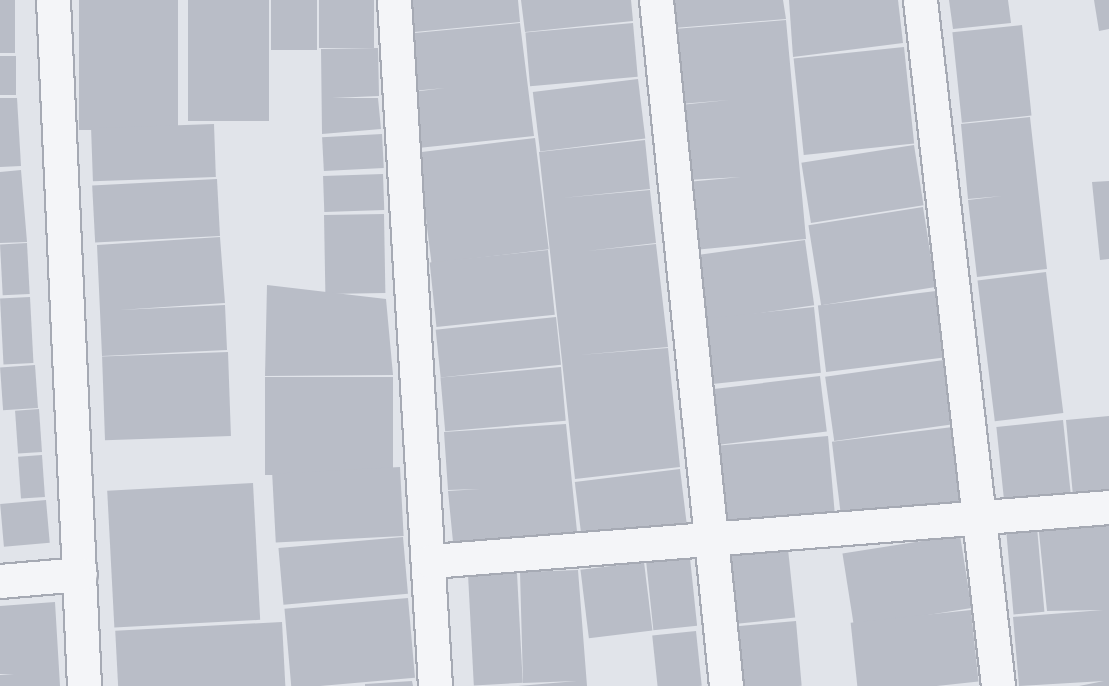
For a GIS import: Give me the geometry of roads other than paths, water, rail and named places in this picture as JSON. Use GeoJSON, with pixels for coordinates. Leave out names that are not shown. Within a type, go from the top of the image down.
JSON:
{"type":"FeatureCollection","features":[{"type":"Feature","properties":{"kind":"street"},"geometry":{"type":"LineString","coordinates":[[53,0],[84,686]]}},
{"type":"Feature","properties":{"kind":"street"},"geometry":{"type":"LineString","coordinates":[[394,0],[431,561],[435,686]]}},
{"type":"Feature","properties":{"kind":"street"},"geometry":{"type":"LineString","coordinates":[[656,0],[726,686]]}},
{"type":"Feature","properties":{"kind":"street"},"geometry":{"type":"LineString","coordinates":[[920,0],[981,518],[998,686]]}},
{"type":"Feature","properties":{"kind":"street"},"geometry":{"type":"LineString","coordinates":[[431,561],[712,541],[1109,507]]}},
{"type":"Feature","properties":{"kind":"street"},"geometry":{"type":"LineString","coordinates":[[0,580],[80,574]]}}]}
